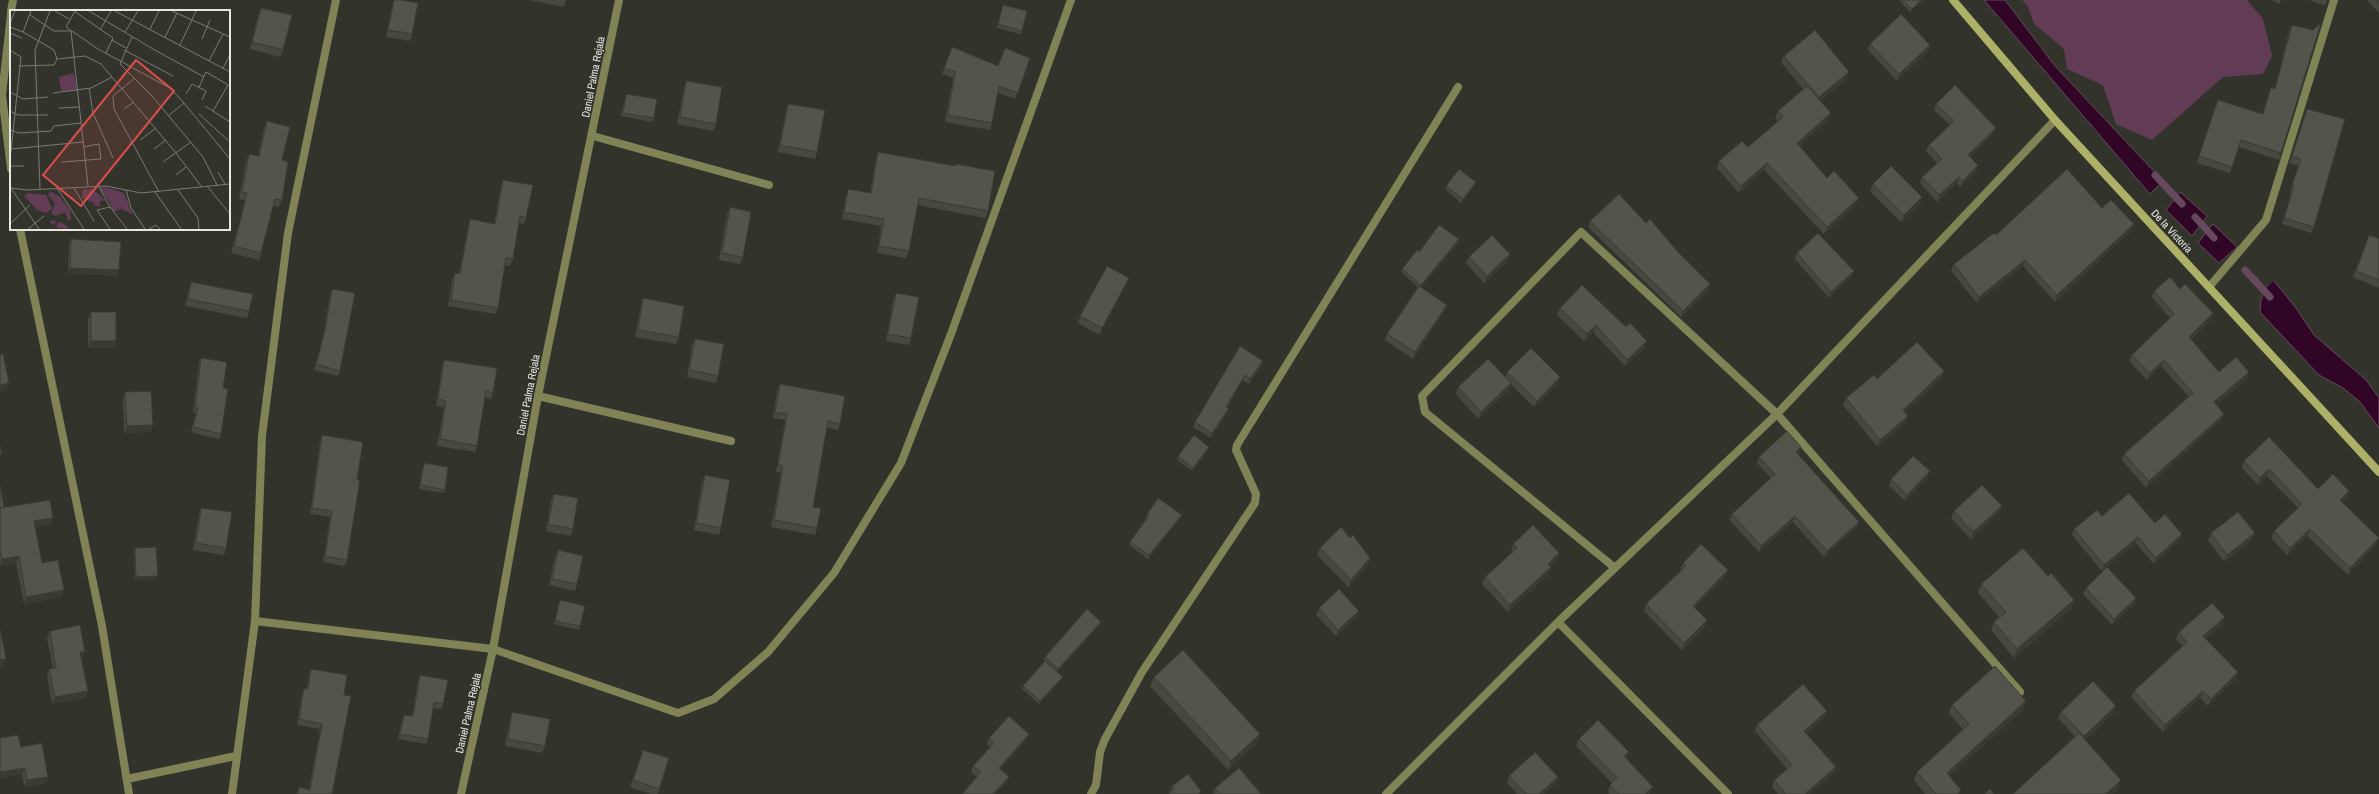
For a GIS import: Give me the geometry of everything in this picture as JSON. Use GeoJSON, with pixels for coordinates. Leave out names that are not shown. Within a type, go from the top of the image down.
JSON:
{"type":"FeatureCollection","features":[{"type":"Feature","properties":{"kind":"main road","name":"De la Victoria"},"geometry":{"type":"LineString","coordinates":[[1953,0],[2055,120],[2379,472]]}},
{"type":"Feature","properties":{"kind":"street"},"geometry":{"type":"LineString","coordinates":[[11,10],[13,0]]}},
{"type":"Feature","properties":{"kind":"street"},"geometry":{"type":"LineString","coordinates":[[232,794],[255,621],[262,436],[288,233],[336,0]]}},
{"type":"Feature","properties":{"kind":"street","name":"Daniel Palma Rejala"},"geometry":{"type":"LineString","coordinates":[[461,794],[493,650],[538,396],[593,136],[619,0]]}},
{"type":"Feature","properties":{"kind":"street"},"geometry":{"type":"LineString","coordinates":[[255,621],[493,650],[678,713],[714,699],[768,652],[834,573],[901,463],[951,334],[1070,0]]}},
{"type":"Feature","properties":{"kind":"street"},"geometry":{"type":"LineString","coordinates":[[2208,287],[2266,220],[2334,0]]}},
{"type":"Feature","properties":{"kind":"street"},"geometry":{"type":"LineString","coordinates":[[10,21],[2,95],[10,160]]}},
{"type":"Feature","properties":{"kind":"street"},"geometry":{"type":"LineString","coordinates":[[1091,794],[1096,785],[1100,752],[1108,732],[1142,672],[1255,502],[1256,494],[1238,456],[1237,445],[1458,87]]}},
{"type":"Feature","properties":{"kind":"street"},"geometry":{"type":"LineString","coordinates":[[1386,794],[1558,622],[1777,414],[2055,120]]}},
{"type":"Feature","properties":{"kind":"street"},"geometry":{"type":"LineString","coordinates":[[593,136],[769,185]]}},
{"type":"Feature","properties":{"kind":"street"},"geometry":{"type":"LineString","coordinates":[[20,230],[102,626],[129,794]]}},
{"type":"Feature","properties":{"kind":"street"},"geometry":{"type":"LineString","coordinates":[[1615,568],[1425,412],[1422,403],[1422,396],[1581,232],[1777,414],[2020,692]]}},
{"type":"Feature","properties":{"kind":"street"},"geometry":{"type":"LineString","coordinates":[[538,396],[731,441]]}},
{"type":"Feature","properties":{"kind":"street"},"geometry":{"type":"LineString","coordinates":[[1558,622],[1728,794]]}},
{"type":"Feature","properties":{"kind":"street"},"geometry":{"type":"LineString","coordinates":[[126,779],[236,756]]}},
{"type":"Feature","properties":{"kind":"shaded area"},"geometry":{"type":"Polygon","coordinates":[[[1984,0],[2005,0],[2055,66],[2163,181],[2150,194],[1984,0]]]}},
{"type":"Feature","properties":{"kind":"shaded area"},"geometry":{"type":"Polygon","coordinates":[[[2022,0],[2247,0],[2263,19],[2272,56],[2263,74],[2223,77],[2152,140],[2116,124],[2103,85],[2067,69],[2064,49],[2034,24],[2027,5],[2022,0]]]}},
{"type":"Feature","properties":{"kind":"shaded area"},"geometry":{"type":"Polygon","coordinates":[[[2180,192],[2207,216],[2192,236],[2166,210],[2180,192]]]}},
{"type":"Feature","properties":{"kind":"shaded area"},"geometry":{"type":"Polygon","coordinates":[[[2213,224],[2237,247],[2219,263],[2198,243],[2213,224]]]}},
{"type":"Feature","properties":{"kind":"shaded area"},"geometry":{"type":"Polygon","coordinates":[[[2270,276],[2296,308],[2314,335],[2366,380],[2379,398],[2379,428],[2360,402],[2343,388],[2319,375],[2260,312],[2261,300],[2270,276]]]}},
{"type":"Feature","properties":{"kind":"pier"},"geometry":{"type":"Polygon","coordinates":[[[2271,274],[2275,279],[2261,295],[2268,275],[2271,274]]]}},
{"type":"Feature","properties":{"kind":"building"},"geometry":{"type":"Polygon","coordinates":[[[394,0],[418,3],[412,34],[388,30],[394,0]]]}},
{"type":"Feature","properties":{"kind":"building"},"geometry":{"type":"Polygon","coordinates":[[[1903,0],[1921,0],[1912,9],[1903,0]]]}},
{"type":"Feature","properties":{"kind":"building"},"geometry":{"type":"Polygon","coordinates":[[[1003,5],[1027,11],[1022,31],[998,24],[1003,5]]]}},
{"type":"Feature","properties":{"kind":"building"},"geometry":{"type":"Polygon","coordinates":[[[261,8],[292,15],[283,50],[252,42],[261,8]]]}},
{"type":"Feature","properties":{"kind":"building"},"geometry":{"type":"Polygon","coordinates":[[[1901,14],[1930,45],[1899,74],[1870,44],[1901,14]]]}},
{"type":"Feature","properties":{"kind":"building"},"geometry":{"type":"Polygon","coordinates":[[[2321,23],[2281,153],[2241,140],[2232,167],[2199,156],[2218,100],[2263,114],[2271,87],[2275,89],[2292,25],[2313,30],[2321,23]]]}},
{"type":"Feature","properties":{"kind":"building"},"geometry":{"type":"Polygon","coordinates":[[[1815,30],[1849,72],[1819,97],[1784,56],[1815,30]]]}},
{"type":"Feature","properties":{"kind":"building"},"geometry":{"type":"Polygon","coordinates":[[[952,47],[998,66],[1005,48],[1030,58],[1018,93],[999,86],[992,123],[948,115],[955,72],[944,68],[952,47]]]}},
{"type":"Feature","properties":{"kind":"building"},"geometry":{"type":"Polygon","coordinates":[[[686,81],[722,87],[716,124],[680,117],[686,81]]]}},
{"type":"Feature","properties":{"kind":"building"},"geometry":{"type":"Polygon","coordinates":[[[1955,85],[1996,128],[1968,155],[1978,165],[1963,181],[1959,177],[1939,195],[1922,177],[1942,159],[1929,145],[1954,121],[1936,104],[1955,85]]]}},
{"type":"Feature","properties":{"kind":"building"},"geometry":{"type":"Polygon","coordinates":[[[1807,86],[1831,113],[1797,143],[1827,178],[1834,171],[1859,198],[1827,227],[1767,163],[1741,186],[1719,161],[1742,141],[1748,147],[1783,117],[1778,111],[1807,86]]]}},
{"type":"Feature","properties":{"kind":"building"},"geometry":{"type":"Polygon","coordinates":[[[626,94],[657,99],[654,118],[623,113],[626,94]]]}},
{"type":"Feature","properties":{"kind":"building"},"geometry":{"type":"Polygon","coordinates":[[[788,104],[825,110],[817,152],[780,145],[788,104]]]}},
{"type":"Feature","properties":{"kind":"building"},"geometry":{"type":"Polygon","coordinates":[[[2307,109],[2345,119],[2314,227],[2284,218],[2294,186],[2292,185],[2301,159],[2292,156],[2307,109]]]}},
{"type":"Feature","properties":{"kind":"building"},"geometry":{"type":"Polygon","coordinates":[[[267,121],[290,127],[282,160],[288,162],[282,200],[275,199],[261,253],[234,246],[247,193],[242,192],[249,154],[259,156],[267,121]]]}},
{"type":"Feature","properties":{"kind":"building"},"geometry":{"type":"Polygon","coordinates":[[[878,152],[955,166],[956,164],[995,171],[988,211],[919,198],[909,251],[879,246],[884,219],[844,212],[848,189],[871,193],[878,152]]]}},
{"type":"Feature","properties":{"kind":"building"},"geometry":{"type":"Polygon","coordinates":[[[1891,166],[1922,197],[1904,215],[1873,184],[1891,166]]]}},
{"type":"Feature","properties":{"kind":"building"},"geometry":{"type":"Polygon","coordinates":[[[1459,169],[1476,182],[1463,199],[1446,186],[1459,169]]]}},
{"type":"Feature","properties":{"kind":"building"},"geometry":{"type":"Polygon","coordinates":[[[2067,169],[2102,208],[2111,200],[2134,224],[2057,295],[2025,260],[1979,297],[1954,264],[1994,233],[1996,235],[2067,169]]]}},
{"type":"Feature","properties":{"kind":"building"},"geometry":{"type":"Polygon","coordinates":[[[503,180],[533,185],[526,218],[520,216],[513,259],[506,258],[498,308],[451,300],[455,273],[460,274],[470,219],[495,224],[503,180]]]}},
{"type":"Feature","properties":{"kind":"building"},"geometry":{"type":"Polygon","coordinates":[[[1619,194],[1646,223],[1650,219],[1678,252],[1710,284],[1683,311],[1590,221],[1619,194]]]}},
{"type":"Feature","properties":{"kind":"building"},"geometry":{"type":"Polygon","coordinates":[[[730,207],[751,212],[743,257],[722,253],[730,207]]]}},
{"type":"Feature","properties":{"kind":"building"},"geometry":{"type":"Polygon","coordinates":[[[1439,225],[1459,239],[1421,285],[1402,269],[1417,250],[1419,252],[1439,225]]]}},
{"type":"Feature","properties":{"kind":"building"},"geometry":{"type":"Polygon","coordinates":[[[1818,233],[1854,271],[1831,292],[1797,253],[1818,233]]]}},
{"type":"Feature","properties":{"kind":"building"},"geometry":{"type":"Polygon","coordinates":[[[1492,235],[1510,254],[1487,276],[1469,257],[1492,235]]]}},
{"type":"Feature","properties":{"kind":"building"},"geometry":{"type":"Polygon","coordinates":[[[2369,235],[2379,239],[2379,280],[2356,271],[2369,235]]]}},
{"type":"Feature","properties":{"kind":"building"},"geometry":{"type":"Polygon","coordinates":[[[71,239],[121,242],[119,270],[70,268],[71,239]]]}},
{"type":"Feature","properties":{"kind":"building"},"geometry":{"type":"Polygon","coordinates":[[[1107,266],[1129,278],[1102,328],[1080,316],[1107,266]]]}},
{"type":"Feature","properties":{"kind":"building"},"geometry":{"type":"Polygon","coordinates":[[[2170,277],[2180,289],[2185,284],[2213,313],[2189,337],[2219,372],[2236,357],[2249,372],[2214,402],[2224,414],[2149,481],[2124,454],[2193,393],[2164,360],[2150,373],[2132,355],[2174,314],[2154,291],[2170,277]]]}},
{"type":"Feature","properties":{"kind":"building"},"geometry":{"type":"Polygon","coordinates":[[[191,282],[253,294],[249,311],[188,299],[191,282]]]}},
{"type":"Feature","properties":{"kind":"building"},"geometry":{"type":"Polygon","coordinates":[[[1582,285],[1626,327],[1630,323],[1647,341],[1627,360],[1596,325],[1587,334],[1560,308],[1582,285]]]}},
{"type":"Feature","properties":{"kind":"building"},"geometry":{"type":"Polygon","coordinates":[[[1419,286],[1447,305],[1415,352],[1387,334],[1419,286]]]}},
{"type":"Feature","properties":{"kind":"building"},"geometry":{"type":"Polygon","coordinates":[[[332,289],[355,293],[340,371],[316,364],[325,331],[332,289]]]}},
{"type":"Feature","properties":{"kind":"building"},"geometry":{"type":"Polygon","coordinates":[[[896,293],[919,297],[911,338],[888,334],[896,293]]]}},
{"type":"Feature","properties":{"kind":"building"},"geometry":{"type":"Polygon","coordinates":[[[643,298],[684,306],[679,337],[638,330],[643,298]]]}},
{"type":"Feature","properties":{"kind":"building"},"geometry":{"type":"Polygon","coordinates":[[[91,312],[116,312],[116,341],[91,341],[91,312]]]}},
{"type":"Feature","properties":{"kind":"building"},"geometry":{"type":"Polygon","coordinates":[[[695,339],[724,344],[718,376],[689,370],[695,339]]]}},
{"type":"Feature","properties":{"kind":"building"},"geometry":{"type":"Polygon","coordinates":[[[1917,342],[1944,371],[1903,410],[1908,416],[1880,440],[1846,398],[1874,375],[1877,379],[1917,342]]]}},
{"type":"Feature","properties":{"kind":"building"},"geometry":{"type":"Polygon","coordinates":[[[1240,346],[1263,361],[1250,379],[1245,375],[1226,407],[1229,408],[1212,433],[1195,422],[1240,346]]]}},
{"type":"Feature","properties":{"kind":"building"},"geometry":{"type":"Polygon","coordinates":[[[1531,348],[1560,377],[1537,401],[1507,372],[1531,348]]]}},
{"type":"Feature","properties":{"kind":"building"},"geometry":{"type":"Polygon","coordinates":[[[0,354],[3,354],[9,383],[0,385],[0,354]]]}},
{"type":"Feature","properties":{"kind":"building"},"geometry":{"type":"Polygon","coordinates":[[[201,358],[227,362],[223,388],[228,389],[221,434],[193,427],[198,408],[195,408],[201,358]]]}},
{"type":"Feature","properties":{"kind":"building"},"geometry":{"type":"Polygon","coordinates":[[[1488,359],[1511,383],[1481,412],[1458,387],[1488,359]]]}},
{"type":"Feature","properties":{"kind":"building"},"geometry":{"type":"Polygon","coordinates":[[[444,360],[497,368],[493,393],[486,391],[477,446],[440,439],[446,401],[438,399],[444,360]]]}},
{"type":"Feature","properties":{"kind":"building"},"geometry":{"type":"Polygon","coordinates":[[[780,384],[845,396],[840,424],[828,421],[813,507],[821,508],[817,528],[774,520],[783,466],[778,465],[787,414],[775,412],[780,384]]]}},
{"type":"Feature","properties":{"kind":"building"},"geometry":{"type":"Polygon","coordinates":[[[151,391],[153,425],[127,426],[125,392],[151,391]]]}},
{"type":"Feature","properties":{"kind":"building"},"geometry":{"type":"Polygon","coordinates":[[[1787,431],[1801,447],[1796,452],[1859,522],[1827,551],[1795,516],[1761,546],[1732,514],[1775,474],[1759,457],[1787,431]]]}},
{"type":"Feature","properties":{"kind":"building"},"geometry":{"type":"Polygon","coordinates":[[[322,435],[363,442],[357,480],[360,480],[347,560],[325,556],[332,511],[312,508],[322,435]]]}},
{"type":"Feature","properties":{"kind":"building"},"geometry":{"type":"Polygon","coordinates":[[[1194,435],[1209,447],[1193,468],[1178,456],[1194,435]]]}},
{"type":"Feature","properties":{"kind":"building"},"geometry":{"type":"Polygon","coordinates":[[[2269,437],[2318,489],[2333,474],[2349,491],[2340,500],[2379,538],[2350,568],[2310,529],[2290,548],[2274,531],[2302,504],[2269,469],[2260,478],[2244,461],[2269,437]]]}},
{"type":"Feature","properties":{"kind":"building"},"geometry":{"type":"Polygon","coordinates":[[[0,444],[2,454],[0,455],[0,444]]]}},
{"type":"Feature","properties":{"kind":"building"},"geometry":{"type":"Polygon","coordinates":[[[1913,456],[1930,471],[1907,495],[1891,479],[1913,456]]]}},
{"type":"Feature","properties":{"kind":"building"},"geometry":{"type":"Polygon","coordinates":[[[424,463],[448,467],[445,490],[420,485],[424,463]]]}},
{"type":"Feature","properties":{"kind":"building"},"geometry":{"type":"Polygon","coordinates":[[[705,475],[730,480],[721,528],[696,523],[705,475]]]}},
{"type":"Feature","properties":{"kind":"building"},"geometry":{"type":"Polygon","coordinates":[[[0,484],[4,507],[0,508],[0,484]]]}},
{"type":"Feature","properties":{"kind":"building"},"geometry":{"type":"Polygon","coordinates":[[[1982,485],[2002,506],[1973,532],[1954,511],[1982,485]]]}},
{"type":"Feature","properties":{"kind":"building"},"geometry":{"type":"Polygon","coordinates":[[[2129,493],[2155,523],[2165,514],[2182,534],[2156,558],[2138,537],[2104,565],[2074,529],[2097,510],[2102,516],[2129,493]]]}},
{"type":"Feature","properties":{"kind":"building"},"geometry":{"type":"Polygon","coordinates":[[[554,494],[578,498],[573,529],[548,524],[554,494]]]}},
{"type":"Feature","properties":{"kind":"building"},"geometry":{"type":"Polygon","coordinates":[[[1158,498],[1182,515],[1149,555],[1130,542],[1149,515],[1147,514],[1158,498]]]}},
{"type":"Feature","properties":{"kind":"building"},"geometry":{"type":"Polygon","coordinates":[[[50,500],[53,518],[34,521],[42,563],[58,560],[64,590],[26,597],[19,556],[2,559],[0,550],[0,508],[50,500]]]}},
{"type":"Feature","properties":{"kind":"building"},"geometry":{"type":"Polygon","coordinates":[[[201,508],[232,512],[226,548],[196,543],[201,508]]]}},
{"type":"Feature","properties":{"kind":"building"},"geometry":{"type":"Polygon","coordinates":[[[2238,512],[2255,533],[2227,555],[2211,533],[2238,512]]]}},
{"type":"Feature","properties":{"kind":"building"},"geometry":{"type":"Polygon","coordinates":[[[1533,525],[1559,553],[1548,564],[1551,567],[1510,605],[1485,577],[1517,548],[1513,544],[1533,525]]]}},
{"type":"Feature","properties":{"kind":"building"},"geometry":{"type":"Polygon","coordinates":[[[1341,527],[1350,538],[1353,535],[1370,558],[1351,580],[1320,548],[1341,527]]]}},
{"type":"Feature","properties":{"kind":"building"},"geometry":{"type":"Polygon","coordinates":[[[1701,544],[1728,570],[1693,606],[1707,620],[1684,643],[1646,604],[1686,566],[1683,563],[1701,544]]]}},
{"type":"Feature","properties":{"kind":"building"},"geometry":{"type":"Polygon","coordinates":[[[156,547],[158,576],[136,577],[135,548],[156,547]]]}},
{"type":"Feature","properties":{"kind":"building"},"geometry":{"type":"Polygon","coordinates":[[[2023,548],[2048,576],[2051,573],[2074,600],[2017,649],[1994,622],[2006,612],[1981,584],[2023,548]]]}},
{"type":"Feature","properties":{"kind":"building"},"geometry":{"type":"Polygon","coordinates":[[[558,550],[583,556],[577,584],[552,579],[558,550]]]}},
{"type":"Feature","properties":{"kind":"building"},"geometry":{"type":"Polygon","coordinates":[[[2107,567],[2136,598],[2114,619],[2086,588],[2107,567]]]}},
{"type":"Feature","properties":{"kind":"building"},"geometry":{"type":"Polygon","coordinates":[[[1339,589],[1359,611],[1338,630],[1319,608],[1339,589]]]}},
{"type":"Feature","properties":{"kind":"building"},"geometry":{"type":"Polygon","coordinates":[[[560,600],[585,606],[580,626],[555,621],[560,600]]]}},
{"type":"Feature","properties":{"kind":"building"},"geometry":{"type":"Polygon","coordinates":[[[2212,603],[2225,617],[2203,636],[2238,672],[2211,699],[2203,691],[2165,725],[2134,691],[2187,642],[2179,632],[2212,603]]]}},
{"type":"Feature","properties":{"kind":"building"},"geometry":{"type":"Polygon","coordinates":[[[1087,609],[1101,622],[1058,669],[1045,657],[1087,609]]]}},
{"type":"Feature","properties":{"kind":"building"},"geometry":{"type":"Polygon","coordinates":[[[80,625],[85,652],[80,652],[88,691],[55,697],[49,669],[56,668],[50,631],[80,625]]]}},
{"type":"Feature","properties":{"kind":"building"},"geometry":{"type":"Polygon","coordinates":[[[0,628],[6,659],[0,660],[0,628]]]}},
{"type":"Feature","properties":{"kind":"building"},"geometry":{"type":"Polygon","coordinates":[[[1183,650],[1260,734],[1231,761],[1154,677],[1183,650]]]}},
{"type":"Feature","properties":{"kind":"building"},"geometry":{"type":"Polygon","coordinates":[[[1045,661],[1063,677],[1040,701],[1023,686],[1045,661]]]}},
{"type":"Feature","properties":{"kind":"building"},"geometry":{"type":"Polygon","coordinates":[[[1995,666],[2026,701],[1947,773],[1961,790],[1957,794],[1936,794],[1917,772],[1969,724],[1952,705],[1995,666]]]}},
{"type":"Feature","properties":{"kind":"building"},"geometry":{"type":"Polygon","coordinates":[[[311,669],[347,675],[344,695],[351,696],[332,794],[298,794],[299,787],[310,790],[322,724],[299,719],[304,688],[308,689],[311,669]]]}},
{"type":"Feature","properties":{"kind":"building"},"geometry":{"type":"Polygon","coordinates":[[[420,675],[448,680],[443,704],[434,702],[428,739],[400,734],[404,715],[413,716],[420,675]]]}},
{"type":"Feature","properties":{"kind":"building"},"geometry":{"type":"Polygon","coordinates":[[[2093,681],[2116,706],[2084,736],[2061,712],[2093,681]]]}},
{"type":"Feature","properties":{"kind":"building"},"geometry":{"type":"Polygon","coordinates":[[[1803,684],[1827,711],[1804,731],[1836,767],[1805,794],[1786,794],[1774,780],[1792,765],[1757,725],[1803,684]]]}},
{"type":"Feature","properties":{"kind":"building"},"geometry":{"type":"Polygon","coordinates":[[[512,712],[550,719],[545,746],[508,739],[512,712]]]}},
{"type":"Feature","properties":{"kind":"building"},"geometry":{"type":"Polygon","coordinates":[[[1009,716],[1029,734],[999,768],[1009,777],[993,794],[962,794],[981,772],[973,766],[994,743],[989,738],[1009,716]]]}},
{"type":"Feature","properties":{"kind":"building"},"geometry":{"type":"Polygon","coordinates":[[[1598,720],[1629,752],[1624,756],[1653,787],[1645,794],[1619,794],[1610,785],[1617,778],[1579,739],[1598,720]]]}},
{"type":"Feature","properties":{"kind":"building"},"geometry":{"type":"Polygon","coordinates":[[[2079,733],[2121,780],[2106,794],[2013,794],[2079,733]]]}},
{"type":"Feature","properties":{"kind":"building"},"geometry":{"type":"Polygon","coordinates":[[[18,735],[21,747],[42,743],[48,777],[27,780],[25,768],[0,772],[0,738],[18,735]]]}},
{"type":"Feature","properties":{"kind":"building"},"geometry":{"type":"Polygon","coordinates":[[[643,750],[669,758],[659,789],[633,780],[643,750]]]}},
{"type":"Feature","properties":{"kind":"building"},"geometry":{"type":"Polygon","coordinates":[[[1535,752],[1558,777],[1539,794],[1526,794],[1509,776],[1535,752]]]}},
{"type":"Feature","properties":{"kind":"building"},"geometry":{"type":"Polygon","coordinates":[[[1239,768],[1261,794],[1220,794],[1215,788],[1239,768]]]}},
{"type":"Feature","properties":{"kind":"building"},"geometry":{"type":"Polygon","coordinates":[[[1188,774],[1201,791],[1198,794],[1168,794],[1175,788],[1172,786],[1188,774]]]}},
{"type":"Feature","properties":{"kind":"building"},"geometry":{"type":"Polygon","coordinates":[[[1990,789],[1994,794],[1984,794],[1990,789]]]}},
{"type":"Feature","properties":{"kind":"waterway"},"geometry":{"type":"LineString","coordinates":[[2155,175],[2182,204]]}},
{"type":"Feature","properties":{"kind":"waterway"},"geometry":{"type":"LineString","coordinates":[[2195,217],[2214,238]]}},
{"type":"Feature","properties":{"kind":"waterway"},"geometry":{"type":"LineString","coordinates":[[2245,270],[2270,297]]}}]}
